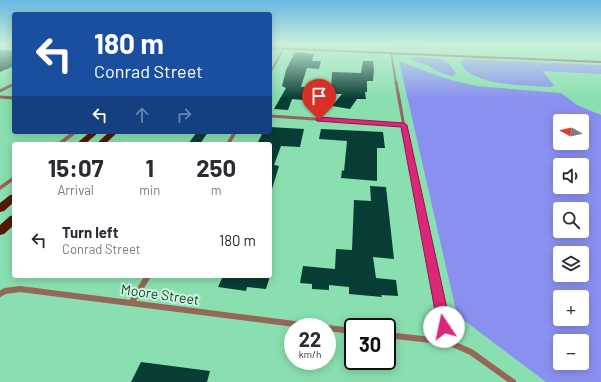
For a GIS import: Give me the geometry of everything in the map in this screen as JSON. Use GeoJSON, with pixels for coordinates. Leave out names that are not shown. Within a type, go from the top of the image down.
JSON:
{"type":"FeatureCollection","features":[{"type":"Feature","properties":{"kind":"main road"},"geometry":{"type":"LineString","coordinates":[[82,142],[92,134]]}},
{"type":"Feature","properties":{"kind":"main road"},"geometry":{"type":"LineString","coordinates":[[102,142],[112,134]]}},
{"type":"Feature","properties":{"kind":"main road"},"geometry":{"type":"LineString","coordinates":[[0,209],[12,199]]}},
{"type":"Feature","properties":{"kind":"main road"},"geometry":{"type":"LineString","coordinates":[[0,231],[12,221]]}},
{"type":"Feature","properties":{"kind":"street"},"geometry":{"type":"LineString","coordinates":[[392,62],[448,342]]}},
{"type":"Feature","properties":{"kind":"street"},"geometry":{"type":"LineString","coordinates":[[0,91],[12,85]]}},
{"type":"Feature","properties":{"kind":"street"},"geometry":{"type":"LineString","coordinates":[[0,97],[12,98]]}},
{"type":"Feature","properties":{"kind":"street"},"geometry":{"type":"LineString","coordinates":[[272,116],[404,125]]}},
{"type":"Feature","properties":{"kind":"street"},"geometry":{"type":"LineString","coordinates":[[62,142],[72,134]]}},
{"type":"Feature","properties":{"kind":"street"},"geometry":{"type":"LineString","coordinates":[[0,188],[12,179]]}},
{"type":"Feature","properties":{"kind":"street"},"geometry":{"type":"LineString","coordinates":[[132,302],[147,278]]}},
{"type":"Feature","properties":{"kind":"street","name":"Moore Street"},"geometry":{"type":"LineString","coordinates":[[0,294],[5,291],[20,289],[284,322]]}},
{"type":"Feature","properties":{"kind":"street"},"geometry":{"type":"LineString","coordinates":[[396,336],[448,342],[471,352],[513,382]]}},
{"type":"Feature","properties":{"kind":"shaded area"},"geometry":{"type":"Polygon","coordinates":[[[399,62],[444,78],[476,86],[561,93],[577,105],[601,115],[601,382],[546,382],[457,315],[399,62]]]}},
{"type":"Feature","properties":{"kind":"shaded area"},"geometry":{"type":"Polygon","coordinates":[[[416,62],[447,62],[456,74],[453,76],[443,73],[427,65],[416,62]]]}},
{"type":"Feature","properties":{"kind":"shaded area"},"geometry":{"type":"Polygon","coordinates":[[[461,62],[529,62],[601,65],[601,74],[542,71],[554,85],[551,87],[500,83],[475,76],[466,70],[461,62]]]}},
{"type":"Feature","properties":{"kind":"building"},"geometry":{"type":"Polygon","coordinates":[[[0,62],[12,62],[12,67],[0,72],[0,62]]]}},
{"type":"Feature","properties":{"kind":"building"},"geometry":{"type":"Polygon","coordinates":[[[290,62],[321,62],[319,69],[307,68],[301,87],[307,87],[303,100],[292,99],[288,110],[274,109],[286,88],[282,86],[286,70],[290,62]]]}},
{"type":"Feature","properties":{"kind":"building"},"geometry":{"type":"Polygon","coordinates":[[[363,62],[373,62],[373,81],[367,81],[367,92],[365,92],[366,99],[357,99],[350,109],[332,106],[342,94],[333,94],[334,90],[331,90],[332,72],[361,73],[363,62]]]}},
{"type":"Feature","properties":{"kind":"building"},"geometry":{"type":"Polygon","coordinates":[[[272,127],[304,129],[300,147],[281,146],[274,165],[279,166],[272,189],[272,142],[258,142],[262,134],[272,134],[272,127]]]}},
{"type":"Feature","properties":{"kind":"building"},"geometry":{"type":"Polygon","coordinates":[[[321,129],[383,132],[385,148],[377,148],[377,181],[341,178],[342,170],[344,171],[347,141],[319,139],[321,129]]]}},
{"type":"Feature","properties":{"kind":"building"},"geometry":{"type":"Polygon","coordinates":[[[196,134],[207,134],[201,142],[190,142],[196,134]]]}},
{"type":"Feature","properties":{"kind":"building"},"geometry":{"type":"Polygon","coordinates":[[[370,186],[386,187],[394,259],[373,257],[376,278],[396,280],[398,296],[381,295],[382,297],[349,294],[349,287],[329,285],[329,290],[312,289],[312,284],[300,283],[303,266],[335,269],[336,249],[352,250],[354,200],[371,201],[370,186]]]}},
{"type":"Feature","properties":{"kind":"building"},"geometry":{"type":"Polygon","coordinates":[[[222,278],[269,278],[266,289],[247,287],[246,291],[218,287],[222,278]]]}},
{"type":"Feature","properties":{"kind":"building"},"geometry":{"type":"Polygon","coordinates":[[[141,362],[210,371],[207,382],[131,382],[141,362]]]}},
{"type":"Feature","properties":{"kind":"route"},"geometry":{"type":"LineString","coordinates":[[319,120],[404,125],[444,327]]}}]}
